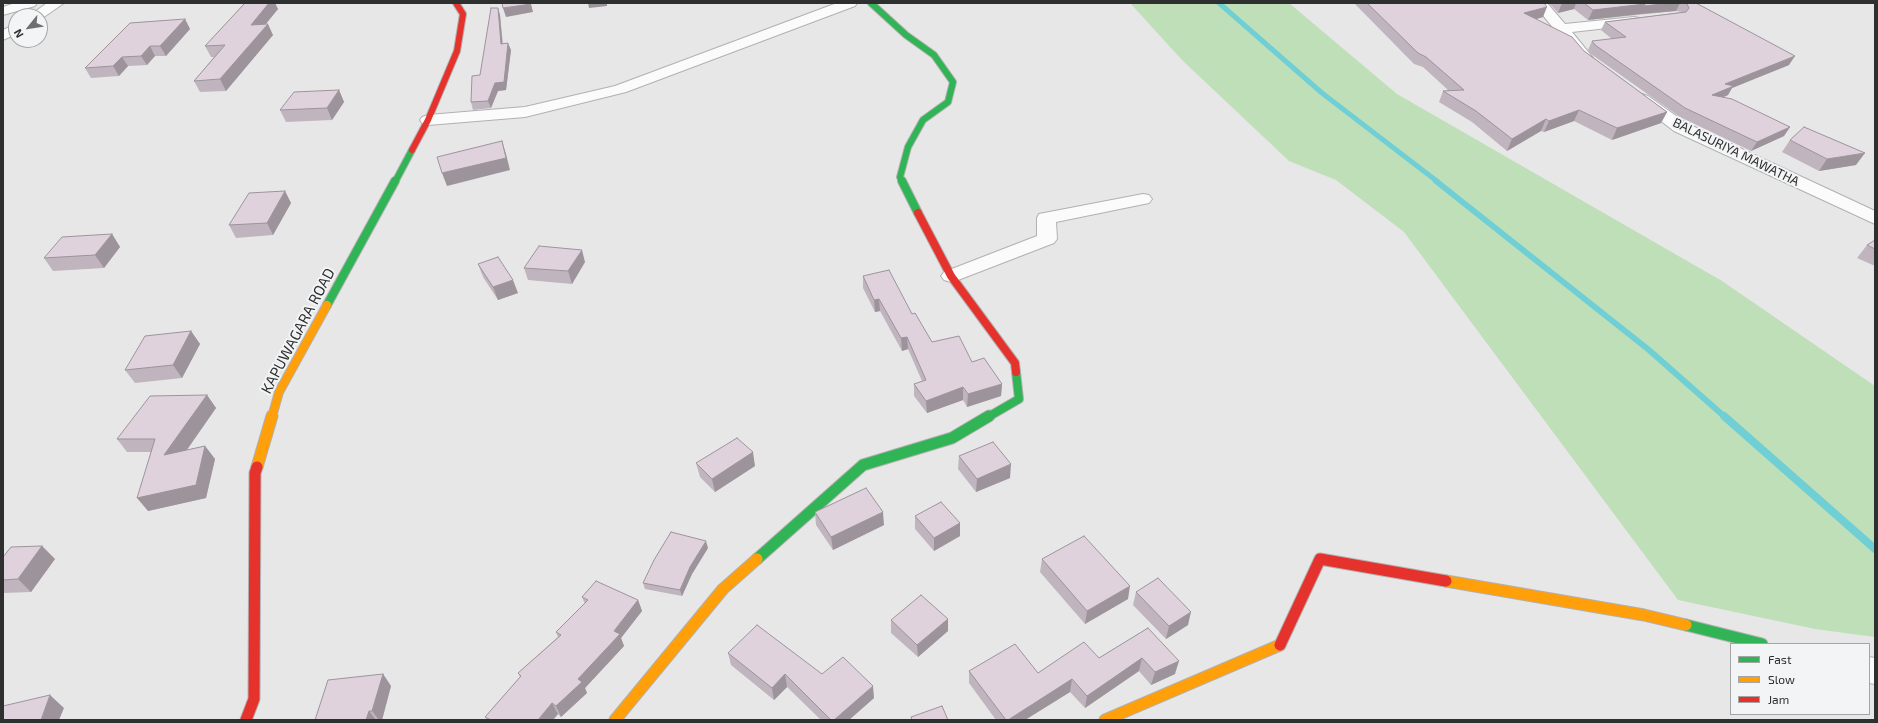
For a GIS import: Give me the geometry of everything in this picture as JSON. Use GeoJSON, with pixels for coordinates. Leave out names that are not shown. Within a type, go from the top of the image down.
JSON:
{"type":"FeatureCollection","features":[{"type":"Feature","properties":{"kind":"street"},"geometry":{"type":"LineString","coordinates":[[3,11],[30,3]]}},
{"type":"Feature","properties":{"kind":"street"},"geometry":{"type":"LineString","coordinates":[[48,9],[57,3]]}},
{"type":"Feature","properties":{"kind":"street","name":"KAPUWAGARA ROAD"},"geometry":{"type":"LineString","coordinates":[[246,720],[254,699],[255,473],[259,458],[279,392],[428,120],[457,51],[464,14],[456,3]]}},
{"type":"Feature","properties":{"kind":"street"},"geometry":{"type":"LineString","coordinates":[[428,120],[525,112],[620,89],[850,3]]}},
{"type":"Feature","properties":{"kind":"street"},"geometry":{"type":"LineString","coordinates":[[615,720],[723,589],[863,465],[952,438],[1019,399],[1015,363],[951,276],[900,177],[908,147],[923,120],[948,102],[953,82],[934,55],[906,35],[871,3]]}},
{"type":"Feature","properties":{"kind":"street"},"geometry":{"type":"LineString","coordinates":[[1540,3],[1585,58],[1598,67]]}},
{"type":"Feature","properties":{"kind":"street"},"geometry":{"type":"LineString","coordinates":[[1562,29],[1646,19]]}},
{"type":"Feature","properties":{"kind":"street","name":"BALASURIYA MAWATHA"},"geometry":{"type":"LineString","coordinates":[[1629,90],[1680,127],[1875,218]]}},
{"type":"Feature","properties":{"kind":"street"},"geometry":{"type":"LineString","coordinates":[[951,276],[1047,239],[1046,218],[1143,199]]}},
{"type":"Feature","properties":{"kind":"street"},"geometry":{"type":"LineString","coordinates":[[1105,720],[1278,648],[1320,559],[1644,615],[1758,643]]}},
{"type":"Feature","properties":{"kind":"green space"},"geometry":{"type":"Polygon","coordinates":[[[1130,3],[1289,3],[1397,94],[1722,281],[1875,386],[1875,637],[1815,629],[1678,600],[1404,232],[1336,180],[1289,161],[1182,60],[1130,3]]]}},
{"type":"Feature","properties":{"kind":"building"},"geometry":{"type":"Polygon","coordinates":[[[245,3],[269,3],[251,25],[268,24],[220,79],[194,81],[225,45],[205,46],[245,3]]]}},
{"type":"Feature","properties":{"kind":"building"},"geometry":{"type":"Polygon","coordinates":[[[502,3],[530,3],[531,4],[503,8],[502,3]]]}},
{"type":"Feature","properties":{"kind":"building"},"geometry":{"type":"Polygon","coordinates":[[[1367,3],[1544,3],[1547,7],[1524,13],[1572,37],[1584,51],[1667,112],[1617,128],[1579,110],[1549,121],[1546,119],[1512,139],[1476,111],[1443,91],[1464,90],[1426,57],[1418,53],[1367,3]]]}},
{"type":"Feature","properties":{"kind":"building"},"geometry":{"type":"Polygon","coordinates":[[[1584,3],[1643,3],[1645,4],[1593,10],[1584,3]]]}},
{"type":"Feature","properties":{"kind":"building"},"geometry":{"type":"Polygon","coordinates":[[[1643,3],[1671,3],[1644,6],[1645,4],[1643,3]]]}},
{"type":"Feature","properties":{"kind":"building"},"geometry":{"type":"Polygon","coordinates":[[[1684,3],[1696,3],[1795,56],[1725,84],[1734,86],[1712,95],[1732,99],[1790,127],[1757,142],[1685,108],[1595,45],[1592,41],[1626,37],[1605,22],[1686,12],[1689,8],[1687,4],[1684,3]]]}},
{"type":"Feature","properties":{"kind":"building"},"geometry":{"type":"Polygon","coordinates":[[[491,8],[498,8],[501,44],[508,43],[504,82],[495,83],[488,101],[471,102],[472,76],[480,75],[491,8]]]}},
{"type":"Feature","properties":{"kind":"building"},"geometry":{"type":"Polygon","coordinates":[[[185,19],[160,46],[150,46],[141,56],[122,57],[113,66],[85,68],[130,23],[185,19]]]}},
{"type":"Feature","properties":{"kind":"building"},"geometry":{"type":"Polygon","coordinates":[[[339,90],[327,108],[280,110],[294,92],[339,90]]]}},
{"type":"Feature","properties":{"kind":"building"},"geometry":{"type":"Polygon","coordinates":[[[1804,127],[1865,153],[1827,159],[1790,140],[1804,127]]]}},
{"type":"Feature","properties":{"kind":"building"},"geometry":{"type":"Polygon","coordinates":[[[502,141],[506,158],[442,173],[437,157],[502,141]]]}},
{"type":"Feature","properties":{"kind":"building"},"geometry":{"type":"Polygon","coordinates":[[[285,191],[267,223],[229,225],[249,193],[285,191]]]}},
{"type":"Feature","properties":{"kind":"building"},"geometry":{"type":"Polygon","coordinates":[[[112,234],[95,255],[44,258],[62,237],[112,234]]]}},
{"type":"Feature","properties":{"kind":"building"},"geometry":{"type":"Polygon","coordinates":[[[1875,240],[1875,249],[1867,245],[1875,240]]]}},
{"type":"Feature","properties":{"kind":"building"},"geometry":{"type":"Polygon","coordinates":[[[539,246],[582,250],[568,271],[524,268],[539,246]]]}},
{"type":"Feature","properties":{"kind":"building"},"geometry":{"type":"Polygon","coordinates":[[[498,257],[513,280],[493,287],[478,264],[498,257]]]}},
{"type":"Feature","properties":{"kind":"building"},"geometry":{"type":"Polygon","coordinates":[[[889,270],[912,314],[915,313],[932,342],[959,336],[972,362],[984,358],[1002,384],[968,394],[963,387],[926,401],[914,384],[926,380],[907,337],[901,338],[879,299],[874,300],[863,276],[889,270]]]}},
{"type":"Feature","properties":{"kind":"building"},"geometry":{"type":"Polygon","coordinates":[[[191,331],[173,365],[125,370],[145,336],[191,331]]]}},
{"type":"Feature","properties":{"kind":"building"},"geometry":{"type":"Polygon","coordinates":[[[207,395],[164,455],[205,446],[196,485],[137,498],[155,439],[117,439],[150,396],[207,395]]]}},
{"type":"Feature","properties":{"kind":"building"},"geometry":{"type":"Polygon","coordinates":[[[737,438],[753,452],[712,479],[696,463],[737,438]]]}},
{"type":"Feature","properties":{"kind":"building"},"geometry":{"type":"Polygon","coordinates":[[[993,442],[1011,464],[977,479],[959,456],[993,442]]]}},
{"type":"Feature","properties":{"kind":"building"},"geometry":{"type":"Polygon","coordinates":[[[866,488],[883,512],[831,537],[815,512],[866,488]]]}},
{"type":"Feature","properties":{"kind":"building"},"geometry":{"type":"Polygon","coordinates":[[[941,502],[960,523],[934,538],[915,516],[941,502]]]}},
{"type":"Feature","properties":{"kind":"building"},"geometry":{"type":"Polygon","coordinates":[[[671,532],[706,541],[690,567],[680,590],[643,583],[654,560],[671,532]]]}},
{"type":"Feature","properties":{"kind":"building"},"geometry":{"type":"Polygon","coordinates":[[[1084,536],[1130,586],[1087,611],[1042,559],[1084,536]]]}},
{"type":"Feature","properties":{"kind":"building"},"geometry":{"type":"Polygon","coordinates":[[[42,546],[18,579],[3,580],[3,557],[11,547],[42,546]]]}},
{"type":"Feature","properties":{"kind":"building"},"geometry":{"type":"Polygon","coordinates":[[[1158,578],[1191,612],[1169,626],[1136,592],[1158,578]]]}},
{"type":"Feature","properties":{"kind":"building"},"geometry":{"type":"Polygon","coordinates":[[[596,581],[638,600],[614,631],[620,634],[578,679],[582,682],[556,706],[552,703],[538,720],[491,720],[485,717],[521,676],[518,673],[561,635],[556,632],[588,600],[582,597],[596,581]]]}},
{"type":"Feature","properties":{"kind":"building"},"geometry":{"type":"Polygon","coordinates":[[[921,595],[948,619],[917,645],[891,620],[921,595]]]}},
{"type":"Feature","properties":{"kind":"building"},"geometry":{"type":"Polygon","coordinates":[[[757,625],[822,674],[843,657],[873,686],[834,720],[831,720],[785,674],[772,688],[728,653],[757,625]]]}},
{"type":"Feature","properties":{"kind":"building"},"geometry":{"type":"Polygon","coordinates":[[[1148,628],[1179,661],[1155,672],[1142,658],[1087,696],[1072,679],[1008,720],[1006,720],[969,671],[1015,644],[1038,673],[1084,642],[1099,658],[1148,628]]]}},
{"type":"Feature","properties":{"kind":"building"},"geometry":{"type":"Polygon","coordinates":[[[383,674],[372,711],[369,711],[366,720],[315,720],[328,680],[383,674]]]}},
{"type":"Feature","properties":{"kind":"building"},"geometry":{"type":"Polygon","coordinates":[[[50,695],[41,720],[3,720],[3,706],[50,695]]]}},
{"type":"Feature","properties":{"kind":"building"},"geometry":{"type":"Polygon","coordinates":[[[942,706],[948,720],[912,720],[911,717],[942,706]]]}},
{"type":"Feature","properties":{"kind":"waterway"},"geometry":{"type":"LineString","coordinates":[[1219,3],[1322,93],[1438,182]]}},
{"type":"Feature","properties":{"kind":"waterway"},"geometry":{"type":"LineString","coordinates":[[1436,181],[1649,350],[1725,417]]}},
{"type":"Feature","properties":{"kind":"waterway"},"geometry":{"type":"LineString","coordinates":[[1724,416],[1875,549]]}},
{"type":"Feature","properties":{"kind":"traffic: fast"},"geometry":{"type":"LineString","coordinates":[[871,3],[906,35],[934,55],[953,82],[948,102],[923,120],[908,147],[900,177],[918,213]]}},
{"type":"Feature","properties":{"kind":"traffic: fast"},"geometry":{"type":"LineString","coordinates":[[327,305],[412,150]]}},
{"type":"Feature","properties":{"kind":"traffic: fast"},"geometry":{"type":"LineString","coordinates":[[757,559],[863,465],[952,438],[1019,399],[1016,372]]}},
{"type":"Feature","properties":{"kind":"traffic: fast"},"geometry":{"type":"LineString","coordinates":[[1686,625],[1758,643]]}},
{"type":"Feature","properties":{"kind":"traffic: slow"},"geometry":{"type":"LineString","coordinates":[[257,467],[279,392],[327,305]]}},
{"type":"Feature","properties":{"kind":"traffic: slow"},"geometry":{"type":"LineString","coordinates":[[615,720],[723,589],[757,559]]}},
{"type":"Feature","properties":{"kind":"traffic: slow"},"geometry":{"type":"LineString","coordinates":[[1446,581],[1644,615],[1686,625]]}},
{"type":"Feature","properties":{"kind":"traffic: slow"},"geometry":{"type":"LineString","coordinates":[[1105,720],[1280,645]]}},
{"type":"Feature","properties":{"kind":"traffic: jam"},"geometry":{"type":"LineString","coordinates":[[412,150],[428,120],[457,51],[463,14],[456,3]]}},
{"type":"Feature","properties":{"kind":"traffic: jam"},"geometry":{"type":"LineString","coordinates":[[918,213],[951,276],[1015,363],[1016,372]]}},
{"type":"Feature","properties":{"kind":"traffic: jam"},"geometry":{"type":"LineString","coordinates":[[246,720],[254,699],[255,473],[257,467]]}},
{"type":"Feature","properties":{"kind":"traffic: jam"},"geometry":{"type":"LineString","coordinates":[[1280,645],[1320,559],[1446,581]]}}]}
